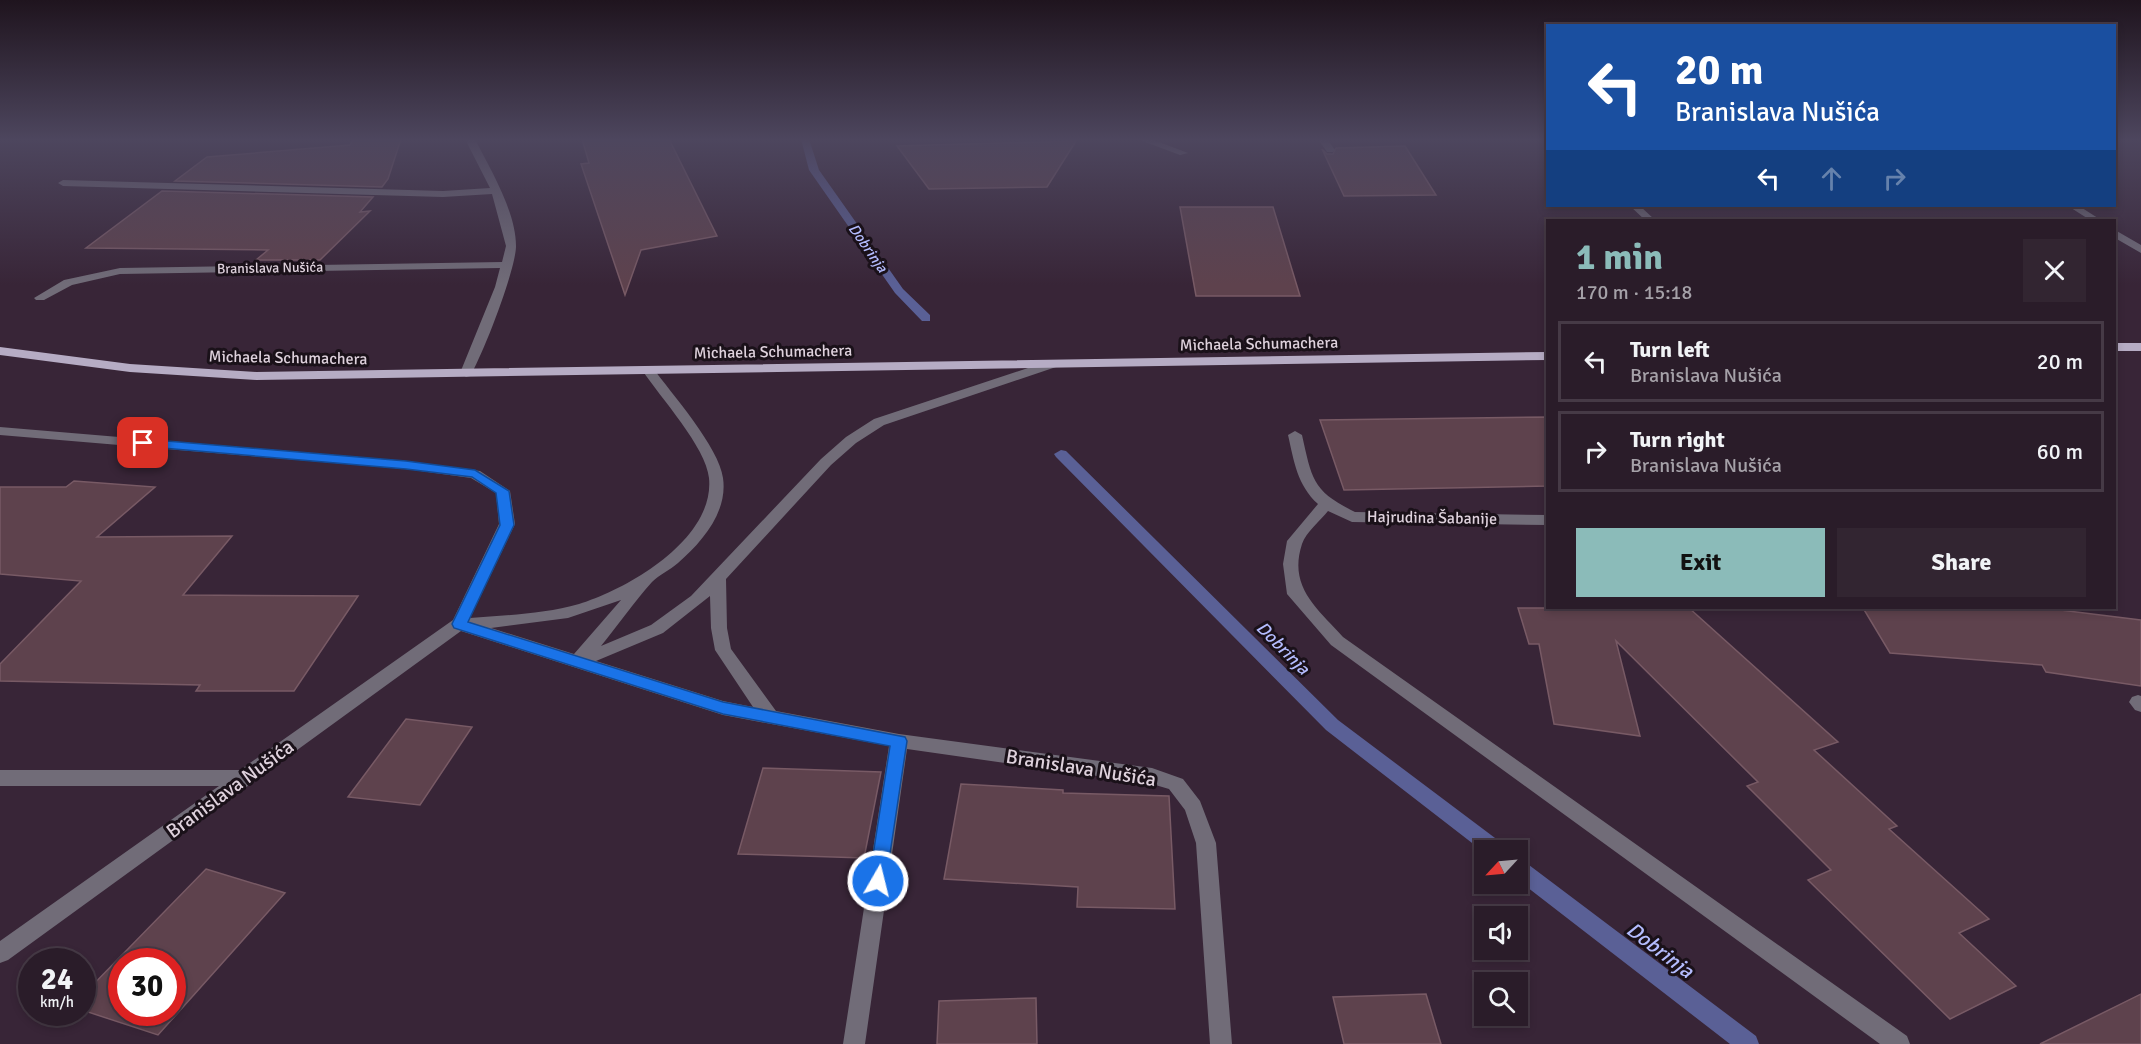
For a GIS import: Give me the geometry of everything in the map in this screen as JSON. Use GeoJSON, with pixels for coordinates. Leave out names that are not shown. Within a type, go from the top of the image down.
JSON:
{"type":"FeatureCollection","features":[{"type":"Feature","properties":{"kind":"main road"},"geometry":{"type":"LineString","coordinates":[[2116,347],[2141,347]]}},
{"type":"Feature","properties":{"kind":"main road","name":"Michaela Schumachera"},"geometry":{"type":"LineString","coordinates":[[0,351],[110,366],[234,375],[1546,356]]}},
{"type":"Feature","properties":{"kind":"street"},"geometry":{"type":"LineString","coordinates":[[226,188],[443,194],[496,190],[511,246],[501,286],[466,373]]}},
{"type":"Feature","properties":{"kind":"street"},"geometry":{"type":"LineString","coordinates":[[1636,207],[1649,219]]}},
{"type":"Feature","properties":{"kind":"street"},"geometry":{"type":"LineString","coordinates":[[2075,207],[2094,219]]}},
{"type":"Feature","properties":{"kind":"street"},"geometry":{"type":"LineString","coordinates":[[2116,234],[2141,250]]}},
{"type":"Feature","properties":{"kind":"street","name":"Branislava Nušića"},"geometry":{"type":"LineString","coordinates":[[40,298],[68,282],[120,271],[506,265]]}},
{"type":"Feature","properties":{"kind":"street"},"geometry":{"type":"LineString","coordinates":[[578,662],[657,629],[698,600],[826,462],[851,440],[879,422],[1052,364]]}},
{"type":"Feature","properties":{"kind":"street"},"geometry":{"type":"LineString","coordinates":[[578,662],[648,579],[698,537],[713,512],[716,478],[698,439],[648,370]]}},
{"type":"Feature","properties":{"kind":"street","name":"Branislava Nušića"},"geometry":{"type":"LineString","coordinates":[[0,431],[406,465],[475,474],[503,491],[507,525],[459,624],[0,953]]}},
{"type":"Feature","properties":{"kind":"street","name":"Hajrudina Šabanije"},"geometry":{"type":"LineString","coordinates":[[1295,435],[1307,486],[1326,504],[1352,517],[1546,520]]}},
{"type":"Feature","properties":{"kind":"street"},"geometry":{"type":"LineString","coordinates":[[1326,504],[1295,541],[1291,564],[1295,594],[1337,641],[1899,1044]]}},
{"type":"Feature","properties":{"kind":"street"},"geometry":{"type":"LineString","coordinates":[[718,577],[719,628],[723,650],[770,717]]}},
{"type":"Feature","properties":{"kind":"street"},"geometry":{"type":"LineString","coordinates":[[459,624],[523,620],[583,609],[648,579]]}},
{"type":"Feature","properties":{"kind":"street","name":"Branislava Nušića"},"geometry":{"type":"LineString","coordinates":[[459,624],[723,708],[899,741],[1113,769],[1152,776],[1176,784],[1193,807],[1206,843],[1221,1044]]}},
{"type":"Feature","properties":{"kind":"street"},"geometry":{"type":"LineString","coordinates":[[854,1044],[899,741]]}},
{"type":"Feature","properties":{"kind":"street"},"geometry":{"type":"LineString","coordinates":[[0,778],[244,778]]}},
{"type":"Feature","properties":{"kind":"building"},"geometry":{"type":"Polygon","coordinates":[[[589,188],[693,188],[717,236],[641,250],[625,295],[589,188]]]}},
{"type":"Feature","properties":{"kind":"building"},"geometry":{"type":"Polygon","coordinates":[[[928,188],[1005,188],[929,189],[928,188]]]}},
{"type":"Feature","properties":{"kind":"building"},"geometry":{"type":"Polygon","coordinates":[[[1340,188],[1431,188],[1436,195],[1344,196],[1340,188]]]}},
{"type":"Feature","properties":{"kind":"building"},"geometry":{"type":"Polygon","coordinates":[[[162,191],[373,197],[360,212],[370,211],[320,260],[256,260],[268,250],[86,248],[162,191]]]}},
{"type":"Feature","properties":{"kind":"building"},"geometry":{"type":"Polygon","coordinates":[[[1180,207],[1273,207],[1300,296],[1196,296],[1180,207]]]}},
{"type":"Feature","properties":{"kind":"building"},"geometry":{"type":"Polygon","coordinates":[[[1546,417],[1546,486],[1344,490],[1320,420],[1546,417]]]}},
{"type":"Feature","properties":{"kind":"building"},"geometry":{"type":"Polygon","coordinates":[[[74,481],[155,487],[97,537],[232,536],[183,595],[358,596],[294,691],[196,691],[200,685],[0,681],[0,664],[81,581],[0,574],[0,487],[66,487],[74,481]]]}},
{"type":"Feature","properties":{"kind":"building"},"geometry":{"type":"Polygon","coordinates":[[[1518,608],[1690,609],[1838,742],[1814,750],[1897,826],[1889,829],[1989,919],[1959,933],[2016,986],[1950,1019],[1808,880],[1831,870],[1747,786],[1758,782],[1616,641],[1640,736],[1554,724],[1539,644],[1529,644],[1518,608]]]}},
{"type":"Feature","properties":{"kind":"building"},"geometry":{"type":"Polygon","coordinates":[[[1864,609],[2052,609],[2141,620],[2141,686],[2046,672],[2042,665],[1890,653],[1864,609]]]}},
{"type":"Feature","properties":{"kind":"building"},"geometry":{"type":"Polygon","coordinates":[[[406,719],[472,727],[420,805],[348,797],[406,719]]]}},
{"type":"Feature","properties":{"kind":"building"},"geometry":{"type":"Polygon","coordinates":[[[763,768],[881,772],[864,858],[738,854],[763,768]]]}},
{"type":"Feature","properties":{"kind":"building"},"geometry":{"type":"Polygon","coordinates":[[[961,784],[1063,790],[1063,793],[1169,796],[1175,909],[1077,907],[1078,887],[944,879],[961,784]]]}},
{"type":"Feature","properties":{"kind":"building"},"geometry":{"type":"Polygon","coordinates":[[[206,869],[285,893],[186,1004],[186,948],[129,948],[206,869]]]}},
{"type":"Feature","properties":{"kind":"building"},"geometry":{"type":"Polygon","coordinates":[[[108,969],[108,1019],[96,1015],[96,982],[108,969]]]}},
{"type":"Feature","properties":{"kind":"building"},"geometry":{"type":"Polygon","coordinates":[[[1426,994],[1441,1044],[1344,1044],[1333,997],[1426,994]]]}},
{"type":"Feature","properties":{"kind":"building"},"geometry":{"type":"Polygon","coordinates":[[[2141,994],[2141,1044],[2040,1044],[2141,994]]]}},
{"type":"Feature","properties":{"kind":"building"},"geometry":{"type":"Polygon","coordinates":[[[1036,998],[1037,1044],[937,1044],[939,1001],[1036,998]]]}},
{"type":"Feature","properties":{"kind":"building"},"geometry":{"type":"Polygon","coordinates":[[[131,1026],[166,1026],[158,1035],[131,1026]]]}},
{"type":"Feature","properties":{"kind":"waterway","name":"Dobrinja"},"geometry":{"type":"LineString","coordinates":[[826,188],[899,291],[926,318]]}},
{"type":"Feature","properties":{"kind":"waterway","name":"Dobrinja"},"geometry":{"type":"LineString","coordinates":[[1061,454],[1332,725],[1483,840]]}},
{"type":"Feature","properties":{"kind":"waterway","name":"Dobrinja"},"geometry":{"type":"LineString","coordinates":[[1528,876],[1748,1044]]}},
{"type":"Feature","properties":{"kind":"route"},"geometry":{"type":"LineString","coordinates":[[143,443],[406,465],[475,474],[503,491],[507,525],[459,624],[723,708],[899,741],[878,881]]}}]}
